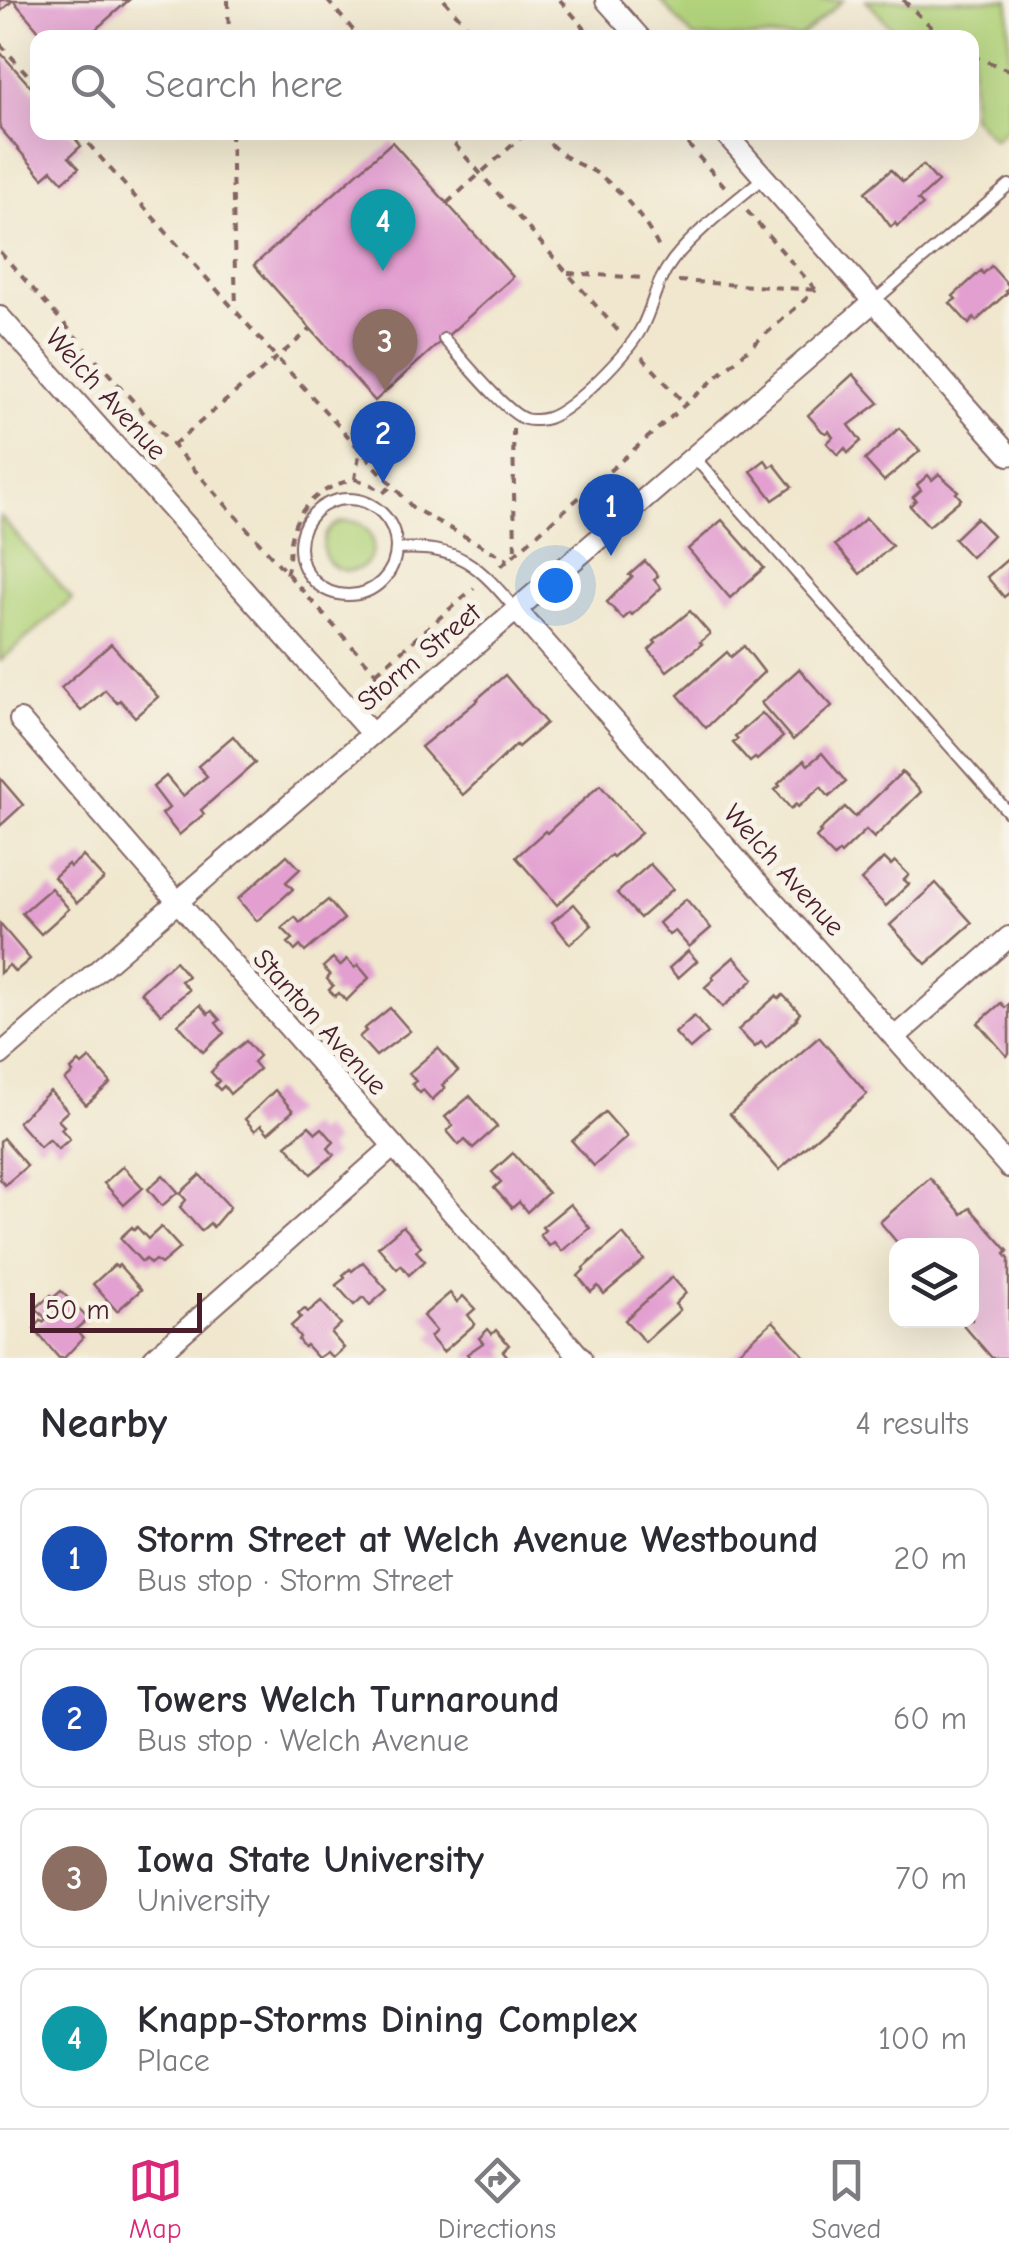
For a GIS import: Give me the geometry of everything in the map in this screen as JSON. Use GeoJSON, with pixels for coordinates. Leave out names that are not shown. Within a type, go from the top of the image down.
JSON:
{"type":"FeatureCollection","features":[{"type":"Feature","properties":{"kind":"street"},"geometry":{"type":"LineString","coordinates":[[606,0],[633,30]]}},
{"type":"Feature","properties":{"kind":"street"},"geometry":{"type":"LineString","coordinates":[[731,140],[1009,456]]}},
{"type":"Feature","properties":{"kind":"street","name":"Storm Street"},"geometry":{"type":"LineString","coordinates":[[0,1055],[873,302]]}},
{"type":"Feature","properties":{"kind":"street","name":"Welch Avenue"},"geometry":{"type":"LineString","coordinates":[[0,317],[371,733]]}},
{"type":"Feature","properties":{"kind":"street","name":"Welch Avenue"},"geometry":{"type":"LineString","coordinates":[[517,610],[1009,1166]]}},
{"type":"Feature","properties":{"kind":"street","name":"Stanton Avenue"},"geometry":{"type":"LineString","coordinates":[[20,720],[581,1358]]}},
{"type":"Feature","properties":{"kind":"street"},"geometry":{"type":"LineString","coordinates":[[895,1037],[1009,937]]}},
{"type":"Feature","properties":{"kind":"street"},"geometry":{"type":"LineString","coordinates":[[154,1358],[394,1146]]}},
{"type":"Feature","properties":{"kind":"lane"},"geometry":{"type":"LineString","coordinates":[[444,339],[512,412],[528,420],[546,419],[587,389],[631,345],[643,326],[659,279],[675,258],[763,178]]}},
{"type":"Feature","properties":{"kind":"lane"},"geometry":{"type":"LineString","coordinates":[[873,302],[1009,185]]}},
{"type":"Feature","properties":{"kind":"lane"},"geometry":{"type":"LineString","coordinates":[[694,457],[1009,813]]}},
{"type":"Feature","properties":{"kind":"lane"},"geometry":{"type":"LineString","coordinates":[[353,499],[368,502],[381,511],[396,538],[396,549],[391,569],[381,582],[352,595],[320,586],[302,560],[300,544],[312,516],[338,500],[353,499]]}},
{"type":"Feature","properties":{"kind":"lane"},"geometry":{"type":"LineString","coordinates":[[396,549],[449,552],[464,559],[488,577],[517,610]]}},
{"type":"Feature","properties":{"kind":"path"},"geometry":{"type":"LineString","coordinates":[[228,0],[228,30]]}},
{"type":"Feature","properties":{"kind":"path"},"geometry":{"type":"LineString","coordinates":[[327,0],[353,30]]}},
{"type":"Feature","properties":{"kind":"path"},"geometry":{"type":"LineString","coordinates":[[444,0],[471,30]]}},
{"type":"Feature","properties":{"kind":"path"},"geometry":{"type":"LineString","coordinates":[[560,0],[586,30]]}},
{"type":"Feature","properties":{"kind":"path"},"geometry":{"type":"LineString","coordinates":[[904,0],[936,30]]}},
{"type":"Feature","properties":{"kind":"path"},"geometry":{"type":"LineString","coordinates":[[0,44],[30,77]]}},
{"type":"Feature","properties":{"kind":"path"},"geometry":{"type":"LineString","coordinates":[[979,59],[1009,70]]}},
{"type":"Feature","properties":{"kind":"path"},"geometry":{"type":"LineString","coordinates":[[85,140],[413,508],[508,560]]}},
{"type":"Feature","properties":{"kind":"path"},"geometry":{"type":"LineString","coordinates":[[231,140],[236,311]]}},
{"type":"Feature","properties":{"kind":"path"},"geometry":{"type":"LineString","coordinates":[[451,140],[686,405]]}},
{"type":"Feature","properties":{"kind":"path"},"geometry":{"type":"LineString","coordinates":[[447,204],[519,140]]}},
{"type":"Feature","properties":{"kind":"path"},"geometry":{"type":"LineString","coordinates":[[547,140],[611,185],[650,230],[660,249]]}},
{"type":"Feature","properties":{"kind":"path"},"geometry":{"type":"LineString","coordinates":[[0,252],[376,674]]}},
{"type":"Feature","properties":{"kind":"path"},"geometry":{"type":"LineString","coordinates":[[502,566],[816,290],[568,273]]}},
{"type":"Feature","properties":{"kind":"path"},"geometry":{"type":"LineString","coordinates":[[172,446],[311,329]]}},
{"type":"Feature","properties":{"kind":"path"},"geometry":{"type":"LineString","coordinates":[[512,412],[515,554]]}},
{"type":"Feature","properties":{"kind":"path"},"geometry":{"type":"LineString","coordinates":[[355,479],[360,450]]}},
{"type":"Feature","properties":{"kind":"path"},"geometry":{"type":"LineString","coordinates":[[286,574],[296,522],[305,504],[320,491],[355,479],[383,493],[393,486]]}},
{"type":"Feature","properties":{"kind":"path"},"geometry":{"type":"LineString","coordinates":[[368,706],[376,674],[475,588]]}},
{"type":"Feature","properties":{"kind":"green space"},"geometry":{"type":"Polygon","coordinates":[[[660,0],[843,0],[809,30],[687,30],[660,0]]]}},
{"type":"Feature","properties":{"kind":"green space"},"geometry":{"type":"Polygon","coordinates":[[[866,0],[1009,0],[1009,127],[994,140],[979,124],[979,30],[894,30],[866,0]]]}},
{"type":"Feature","properties":{"kind":"green space"},"geometry":{"type":"Polygon","coordinates":[[[0,516],[72,599],[0,661],[0,516]]]}},
{"type":"Feature","properties":{"kind":"green space"},"geometry":{"type":"Polygon","coordinates":[[[348,521],[366,528],[373,546],[366,564],[348,571],[330,564],[323,546],[330,528],[348,521]]]}},
{"type":"Feature","properties":{"kind":"building"},"geometry":{"type":"Polygon","coordinates":[[[0,0],[13,0],[0,12],[0,0]]]}},
{"type":"Feature","properties":{"kind":"building"},"geometry":{"type":"Polygon","coordinates":[[[13,0],[129,0],[95,30],[38,30],[13,0]]]}},
{"type":"Feature","properties":{"kind":"building"},"geometry":{"type":"Polygon","coordinates":[[[0,52],[30,86],[30,140],[76,140],[81,146],[69,157],[79,168],[63,182],[52,170],[43,178],[0,128],[0,52]]]}},
{"type":"Feature","properties":{"kind":"building"},"geometry":{"type":"Polygon","coordinates":[[[392,142],[513,277],[375,401],[254,265],[392,142]]]}},
{"type":"Feature","properties":{"kind":"building"},"geometry":{"type":"Polygon","coordinates":[[[923,165],[938,182],[918,200],[923,205],[891,227],[865,192],[891,170],[903,182],[923,165]]]}},
{"type":"Feature","properties":{"kind":"building"},"geometry":{"type":"Polygon","coordinates":[[[991,266],[1009,286],[1008,292],[969,324],[950,303],[956,299],[953,296],[991,266]]]}},
{"type":"Feature","properties":{"kind":"building"},"geometry":{"type":"Polygon","coordinates":[[[853,374],[879,403],[849,425],[861,441],[848,453],[845,448],[838,455],[827,443],[833,437],[829,431],[822,431],[808,415],[853,374]]]}},
{"type":"Feature","properties":{"kind":"building"},"geometry":{"type":"Polygon","coordinates":[[[899,428],[920,451],[884,481],[865,460],[899,428]]]}},
{"type":"Feature","properties":{"kind":"building"},"geometry":{"type":"Polygon","coordinates":[[[765,460],[770,467],[774,464],[792,487],[773,500],[751,471],[765,460]]]}},
{"type":"Feature","properties":{"kind":"building"},"geometry":{"type":"Polygon","coordinates":[[[939,474],[958,491],[961,499],[929,526],[910,506],[921,490],[917,485],[928,475],[932,480],[939,474]]]}},
{"type":"Feature","properties":{"kind":"building"},"geometry":{"type":"Polygon","coordinates":[[[866,518],[892,546],[860,574],[835,545],[866,518]]]}},
{"type":"Feature","properties":{"kind":"building"},"geometry":{"type":"Polygon","coordinates":[[[976,518],[993,535],[971,557],[954,539],[976,518]]]}},
{"type":"Feature","properties":{"kind":"building"},"geometry":{"type":"Polygon","coordinates":[[[722,520],[764,568],[730,598],[688,549],[722,520]]]}},
{"type":"Feature","properties":{"kind":"building"},"geometry":{"type":"Polygon","coordinates":[[[1009,558],[1009,593],[1004,597],[987,577],[1009,558]]]}},
{"type":"Feature","properties":{"kind":"building"},"geometry":{"type":"Polygon","coordinates":[[[645,561],[658,576],[654,580],[661,588],[623,619],[607,602],[645,561]]]}},
{"type":"Feature","properties":{"kind":"building"},"geometry":{"type":"Polygon","coordinates":[[[690,611],[710,634],[667,671],[649,650],[654,641],[690,611]]]}},
{"type":"Feature","properties":{"kind":"building"},"geometry":{"type":"Polygon","coordinates":[[[111,644],[158,697],[135,717],[105,690],[81,711],[61,688],[111,644]]]}},
{"type":"Feature","properties":{"kind":"building"},"geometry":{"type":"Polygon","coordinates":[[[744,646],[764,672],[706,728],[678,695],[727,652],[731,657],[744,646]]]}},
{"type":"Feature","properties":{"kind":"building"},"geometry":{"type":"Polygon","coordinates":[[[799,669],[832,706],[793,740],[761,703],[799,669]]]}},
{"type":"Feature","properties":{"kind":"building"},"geometry":{"type":"Polygon","coordinates":[[[505,675],[546,723],[516,745],[463,795],[421,747],[505,675]]]}},
{"type":"Feature","properties":{"kind":"building"},"geometry":{"type":"Polygon","coordinates":[[[762,713],[783,737],[750,762],[733,743],[738,739],[735,736],[762,713]]]}},
{"type":"Feature","properties":{"kind":"building"},"geometry":{"type":"Polygon","coordinates":[[[233,736],[255,763],[201,810],[204,814],[179,835],[162,814],[169,808],[153,787],[166,776],[183,796],[207,776],[198,766],[233,736]]]}},
{"type":"Feature","properties":{"kind":"building"},"geometry":{"type":"Polygon","coordinates":[[[822,753],[846,782],[829,797],[821,787],[791,809],[775,790],[778,784],[804,760],[808,765],[822,753]]]}},
{"type":"Feature","properties":{"kind":"building"},"geometry":{"type":"Polygon","coordinates":[[[902,772],[921,792],[874,838],[866,830],[834,857],[816,838],[819,831],[845,807],[855,817],[902,772]]]}},
{"type":"Feature","properties":{"kind":"building"},"geometry":{"type":"Polygon","coordinates":[[[0,778],[23,805],[0,826],[0,778]]]}},
{"type":"Feature","properties":{"kind":"building"},"geometry":{"type":"Polygon","coordinates":[[[600,785],[641,833],[557,905],[516,857],[600,785]]]}},
{"type":"Feature","properties":{"kind":"building"},"geometry":{"type":"Polygon","coordinates":[[[287,855],[300,869],[286,882],[293,889],[257,921],[238,899],[287,855]]]}},
{"type":"Feature","properties":{"kind":"building"},"geometry":{"type":"Polygon","coordinates":[[[83,856],[104,879],[77,903],[54,877],[83,856]]]}},
{"type":"Feature","properties":{"kind":"building"},"geometry":{"type":"Polygon","coordinates":[[[884,858],[891,865],[895,861],[909,875],[904,880],[909,884],[886,906],[861,880],[884,858]]]}},
{"type":"Feature","properties":{"kind":"building"},"geometry":{"type":"Polygon","coordinates":[[[650,864],[673,889],[640,918],[617,893],[650,864]]]}},
{"type":"Feature","properties":{"kind":"building"},"geometry":{"type":"Polygon","coordinates":[[[936,883],[972,923],[926,964],[890,925],[936,883]]]}},
{"type":"Feature","properties":{"kind":"building"},"geometry":{"type":"Polygon","coordinates":[[[51,888],[69,909],[41,934],[22,913],[51,888]]]}},
{"type":"Feature","properties":{"kind":"building"},"geometry":{"type":"Polygon","coordinates":[[[686,899],[711,928],[689,947],[675,931],[669,935],[659,923],[686,899]]]}},
{"type":"Feature","properties":{"kind":"building"},"geometry":{"type":"Polygon","coordinates":[[[328,900],[344,919],[305,952],[300,946],[295,951],[288,943],[293,939],[282,928],[295,917],[300,923],[328,900]]]}},
{"type":"Feature","properties":{"kind":"building"},"geometry":{"type":"Polygon","coordinates":[[[574,904],[592,925],[570,944],[552,922],[574,904]]]}},
{"type":"Feature","properties":{"kind":"building"},"geometry":{"type":"Polygon","coordinates":[[[0,924],[30,959],[15,972],[9,965],[0,973],[0,924]]]}},
{"type":"Feature","properties":{"kind":"building"},"geometry":{"type":"Polygon","coordinates":[[[688,951],[697,961],[678,978],[669,968],[688,951]]]}},
{"type":"Feature","properties":{"kind":"building"},"geometry":{"type":"Polygon","coordinates":[[[734,957],[754,979],[723,1007],[705,987],[734,957]]]}},
{"type":"Feature","properties":{"kind":"building"},"geometry":{"type":"Polygon","coordinates":[[[333,958],[340,966],[347,959],[355,968],[358,965],[369,978],[346,1001],[329,990],[333,986],[323,967],[333,958]]]}},
{"type":"Feature","properties":{"kind":"building"},"geometry":{"type":"Polygon","coordinates":[[[175,961],[188,976],[181,981],[189,990],[161,1014],[141,992],[175,961]]]}},
{"type":"Feature","properties":{"kind":"building"},"geometry":{"type":"Polygon","coordinates":[[[783,995],[800,1013],[797,1019],[766,1048],[761,1042],[755,1047],[738,1030],[776,996],[779,999],[783,995]]]}},
{"type":"Feature","properties":{"kind":"building"},"geometry":{"type":"Polygon","coordinates":[[[1001,1003],[1005,1008],[1009,1004],[1007,1056],[978,1023],[1001,1003]]]}},
{"type":"Feature","properties":{"kind":"building"},"geometry":{"type":"Polygon","coordinates":[[[200,1005],[220,1020],[216,1023],[224,1033],[203,1052],[178,1024],[200,1005]]]}},
{"type":"Feature","properties":{"kind":"building"},"geometry":{"type":"Polygon","coordinates":[[[390,1008],[410,1031],[376,1056],[359,1037],[390,1008]]]}},
{"type":"Feature","properties":{"kind":"building"},"geometry":{"type":"Polygon","coordinates":[[[694,1016],[708,1033],[690,1049],[675,1033],[694,1016]]]}},
{"type":"Feature","properties":{"kind":"building"},"geometry":{"type":"Polygon","coordinates":[[[819,1037],[867,1094],[779,1170],[730,1114],[819,1037]]]}},
{"type":"Feature","properties":{"kind":"building"},"geometry":{"type":"Polygon","coordinates":[[[246,1041],[259,1056],[253,1062],[259,1069],[230,1094],[224,1086],[220,1090],[215,1085],[219,1081],[211,1072],[246,1041]]]}},
{"type":"Feature","properties":{"kind":"building"},"geometry":{"type":"Polygon","coordinates":[[[438,1048],[458,1071],[432,1100],[412,1084],[416,1081],[409,1073],[438,1048]]]}},
{"type":"Feature","properties":{"kind":"building"},"geometry":{"type":"Polygon","coordinates":[[[90,1058],[111,1083],[86,1105],[65,1080],[79,1062],[82,1065],[90,1058]]]}},
{"type":"Feature","properties":{"kind":"building"},"geometry":{"type":"Polygon","coordinates":[[[275,1090],[293,1111],[268,1133],[261,1125],[255,1131],[245,1119],[275,1090]]]}},
{"type":"Feature","properties":{"kind":"building"},"geometry":{"type":"Polygon","coordinates":[[[50,1091],[68,1111],[58,1120],[70,1139],[58,1149],[49,1139],[40,1147],[18,1122],[50,1091]]]}},
{"type":"Feature","properties":{"kind":"building"},"geometry":{"type":"Polygon","coordinates":[[[470,1096],[497,1127],[473,1148],[465,1140],[459,1145],[447,1131],[453,1126],[445,1117],[470,1096]]]}},
{"type":"Feature","properties":{"kind":"building"},"geometry":{"type":"Polygon","coordinates":[[[605,1112],[627,1137],[594,1166],[572,1141],[605,1112]]]}},
{"type":"Feature","properties":{"kind":"building"},"geometry":{"type":"Polygon","coordinates":[[[309,1126],[316,1133],[322,1128],[334,1142],[328,1148],[334,1155],[311,1174],[286,1145],[309,1126]]]}},
{"type":"Feature","properties":{"kind":"building"},"geometry":{"type":"Polygon","coordinates":[[[3,1138],[27,1166],[5,1185],[0,1179],[3,1138]]]}},
{"type":"Feature","properties":{"kind":"building"},"geometry":{"type":"Polygon","coordinates":[[[513,1153],[548,1193],[527,1212],[519,1202],[512,1208],[494,1188],[501,1182],[492,1172],[513,1153]]]}},
{"type":"Feature","properties":{"kind":"building"},"geometry":{"type":"Polygon","coordinates":[[[123,1166],[143,1188],[124,1205],[104,1183],[123,1166]]]}},
{"type":"Feature","properties":{"kind":"building"},"geometry":{"type":"Polygon","coordinates":[[[163,1175],[178,1192],[162,1206],[148,1189],[163,1175]]]}},
{"type":"Feature","properties":{"kind":"building"},"geometry":{"type":"Polygon","coordinates":[[[200,1175],[230,1207],[213,1227],[210,1223],[201,1231],[180,1207],[186,1200],[180,1193],[200,1175]]]}},
{"type":"Feature","properties":{"kind":"building"},"geometry":{"type":"Polygon","coordinates":[[[930,1178],[962,1214],[970,1208],[1008,1251],[1005,1254],[1009,1259],[1009,1358],[992,1358],[966,1328],[979,1328],[979,1238],[893,1238],[880,1222],[930,1178]]]}},
{"type":"Feature","properties":{"kind":"building"},"geometry":{"type":"Polygon","coordinates":[[[570,1204],[590,1228],[562,1251],[554,1242],[549,1246],[540,1235],[545,1230],[542,1227],[570,1204]]]}},
{"type":"Feature","properties":{"kind":"building"},"geometry":{"type":"Polygon","coordinates":[[[403,1226],[421,1246],[416,1251],[425,1261],[409,1275],[401,1265],[397,1269],[378,1247],[403,1226]]]}},
{"type":"Feature","properties":{"kind":"building"},"geometry":{"type":"Polygon","coordinates":[[[132,1227],[148,1239],[161,1227],[180,1248],[161,1264],[155,1260],[150,1264],[146,1259],[142,1262],[120,1238],[132,1227]]]}},
{"type":"Feature","properties":{"kind":"building"},"geometry":{"type":"Polygon","coordinates":[[[623,1234],[644,1260],[604,1294],[598,1286],[591,1292],[578,1276],[623,1234]]]}},
{"type":"Feature","properties":{"kind":"building"},"geometry":{"type":"Polygon","coordinates":[[[363,1262],[387,1290],[370,1305],[363,1297],[354,1305],[336,1285],[350,1269],[363,1262]]]}},
{"type":"Feature","properties":{"kind":"building"},"geometry":{"type":"Polygon","coordinates":[[[119,1265],[141,1290],[117,1311],[93,1284],[119,1265]]]}},
{"type":"Feature","properties":{"kind":"building"},"geometry":{"type":"Polygon","coordinates":[[[672,1277],[686,1293],[675,1304],[680,1310],[645,1342],[625,1320],[672,1277]]]}},
{"type":"Feature","properties":{"kind":"building"},"geometry":{"type":"Polygon","coordinates":[[[61,1291],[88,1319],[76,1329],[83,1338],[64,1358],[59,1358],[34,1329],[46,1319],[36,1308],[61,1291]]]}},
{"type":"Feature","properties":{"kind":"building"},"geometry":{"type":"Polygon","coordinates":[[[450,1293],[457,1302],[463,1296],[475,1309],[468,1315],[475,1324],[443,1352],[430,1337],[436,1331],[423,1316],[450,1293]]]}},
{"type":"Feature","properties":{"kind":"building"},"geometry":{"type":"Polygon","coordinates":[[[321,1301],[341,1324],[331,1333],[344,1348],[333,1358],[327,1352],[318,1358],[298,1340],[300,1337],[291,1326],[301,1317],[298,1314],[305,1309],[308,1312],[321,1301]]]}},
{"type":"Feature","properties":{"kind":"building"},"geometry":{"type":"Polygon","coordinates":[[[773,1321],[806,1358],[731,1358],[773,1321]]]}},
{"type":"Feature","properties":{"kind":"building"},"geometry":{"type":"Polygon","coordinates":[[[488,1329],[492,1334],[496,1330],[509,1345],[503,1351],[509,1358],[470,1358],[467,1354],[483,1343],[479,1338],[488,1329]]]}},
{"type":"Feature","properties":{"kind":"place","name":"Knapp-Storms Dining Complex"},"geometry":{"type":"Point","coordinates":[383,271]}},
{"type":"Feature","properties":{"kind":"place","name":"Iowa State University"},"geometry":{"type":"Point","coordinates":[385,391]}},
{"type":"Feature","properties":{"kind":"place","name":"Towers Welch Turnaround"},"geometry":{"type":"Point","coordinates":[383,483]}},
{"type":"Feature","properties":{"kind":"place","name":"Storm Street at Welch Avenue Westbound"},"geometry":{"type":"Point","coordinates":[611,556]}}]}
